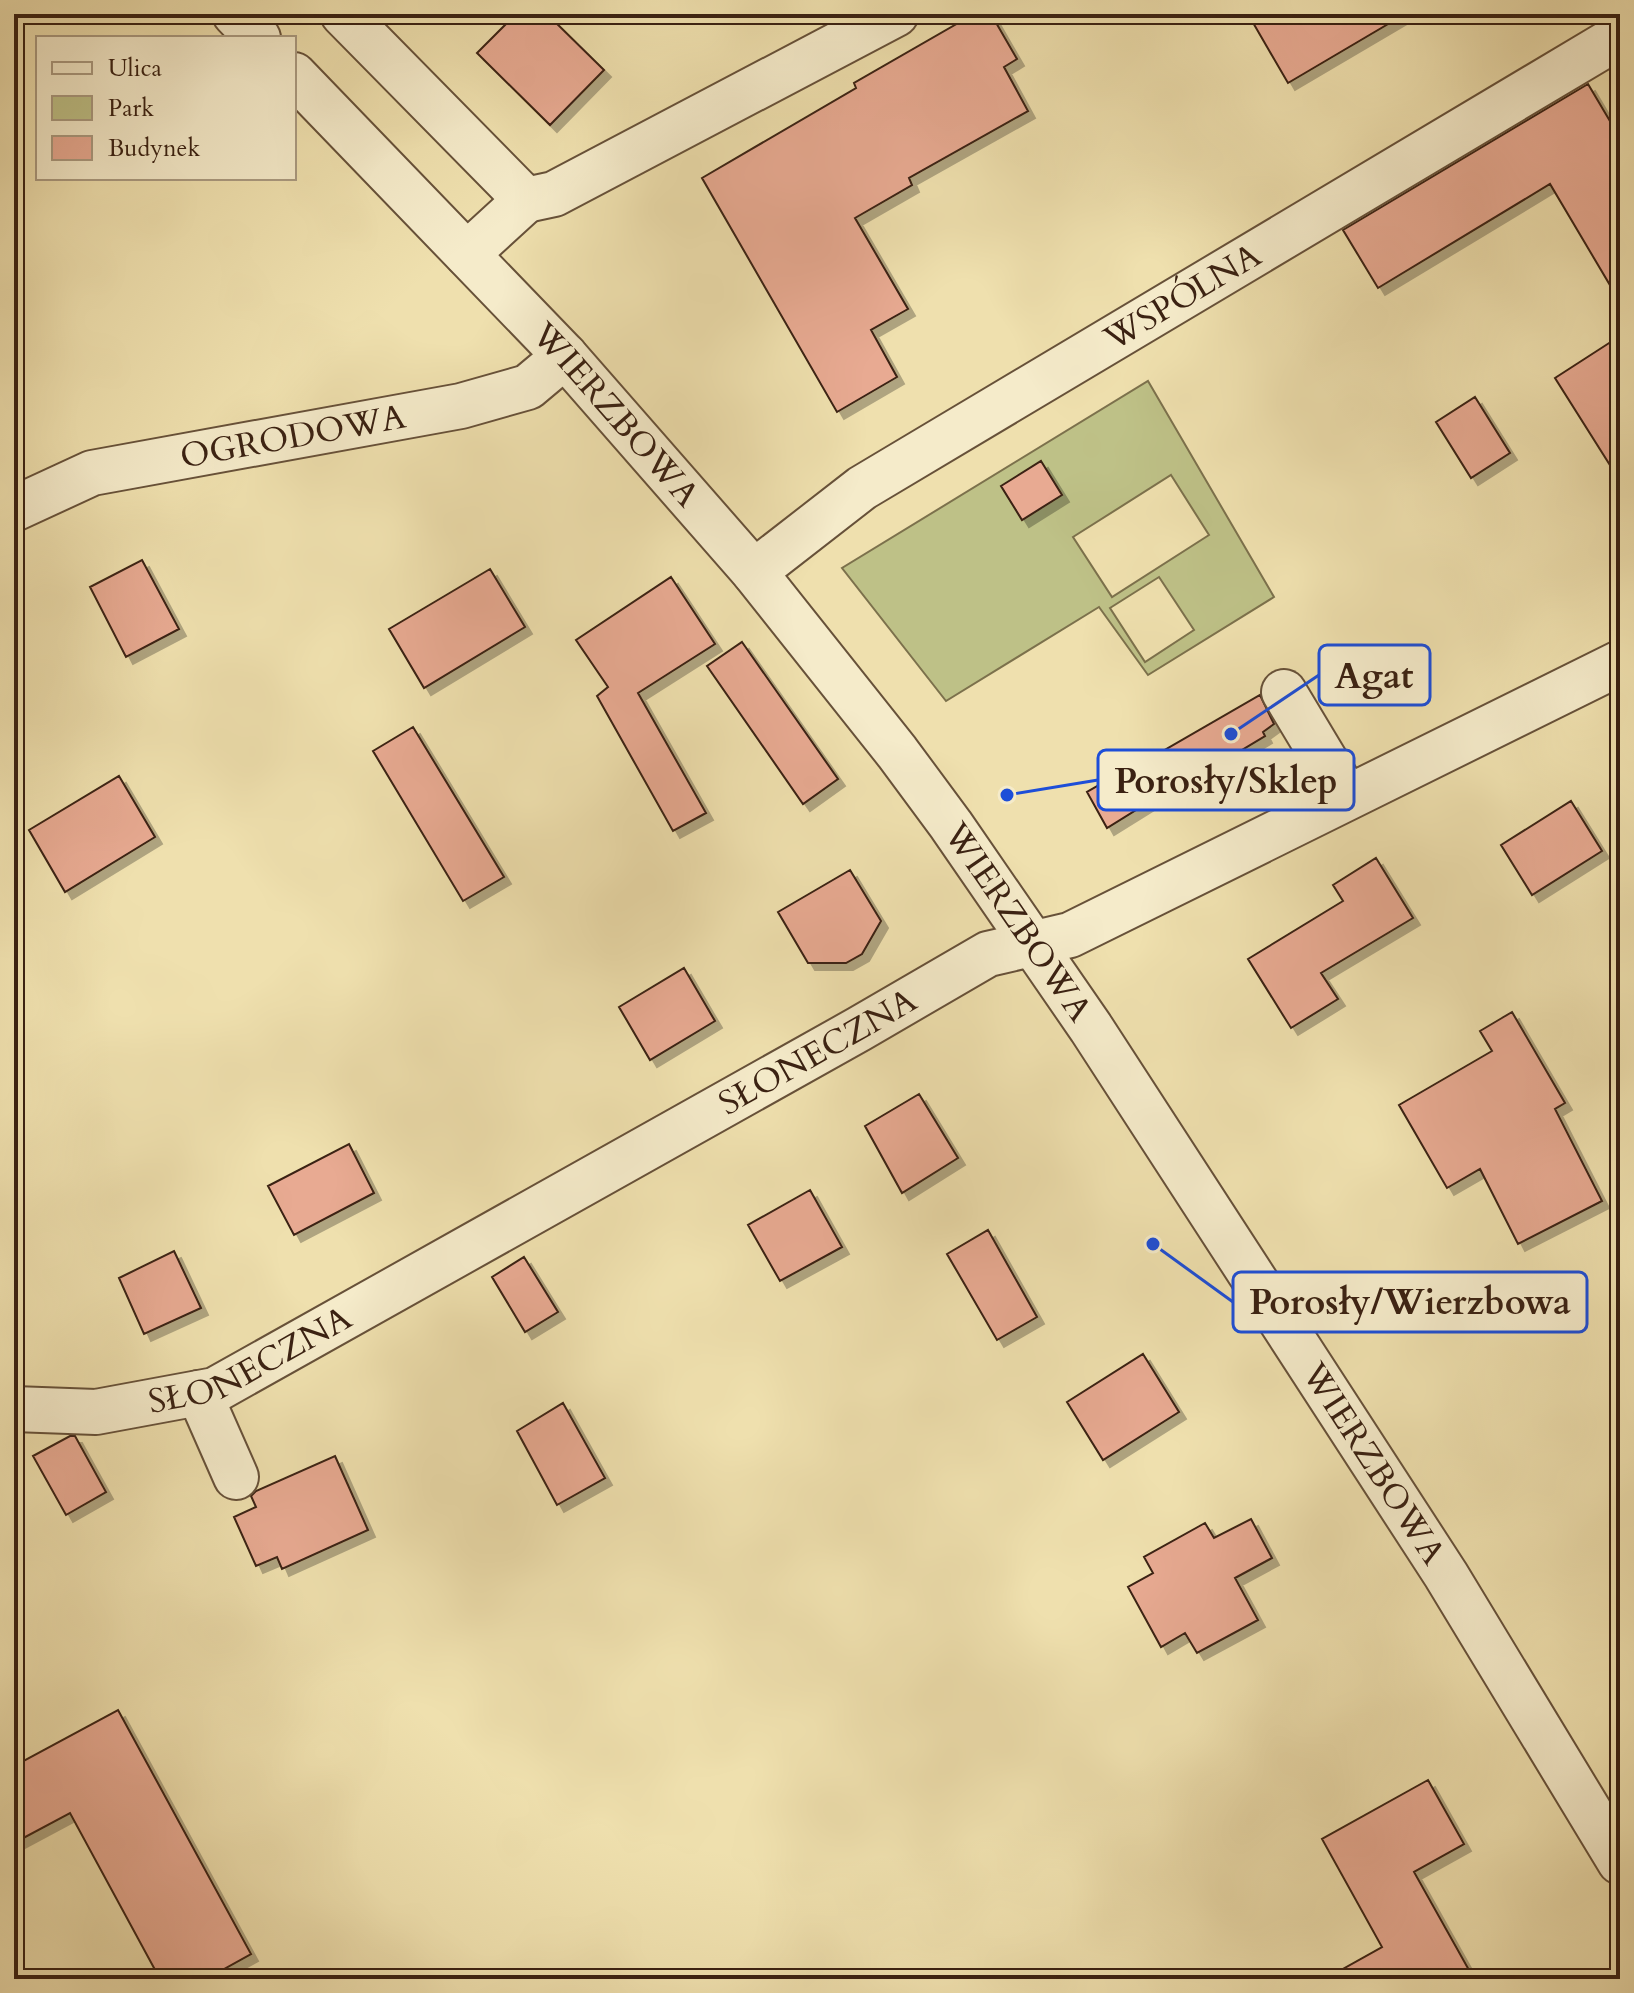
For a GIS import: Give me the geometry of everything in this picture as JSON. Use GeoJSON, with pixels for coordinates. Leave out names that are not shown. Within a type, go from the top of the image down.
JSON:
{"type":"FeatureCollection","features":[{"type":"Feature","properties":{"kind":"street"},"geometry":{"type":"LineString","coordinates":[[235,14],[256,36]]}},
{"type":"Feature","properties":{"kind":"street"},"geometry":{"type":"LineString","coordinates":[[343,14],[526,200]]}},
{"type":"Feature","properties":{"kind":"street"},"geometry":{"type":"LineString","coordinates":[[467,254],[526,200],[554,194],[847,25],[896,14]]}},
{"type":"Feature","properties":{"kind":"street","name":"WSPÓLNA"},"geometry":{"type":"LineString","coordinates":[[754,572],[862,488],[1620,36]]}},
{"type":"Feature","properties":{"kind":"street","name":"WIERZBOWA"},"geometry":{"type":"LineString","coordinates":[[296,77],[565,356],[754,572],[897,752],[1034,943],[1446,1575],[1620,1862]]}},
{"type":"Feature","properties":{"kind":"street","name":"OGRODOWA"},"geometry":{"type":"LineString","coordinates":[[14,509],[92,473],[461,406],[528,387],[565,356]]}},
{"type":"Feature","properties":{"kind":"street","name":"SŁONECZNA"},"geometry":{"type":"LineString","coordinates":[[14,1409],[96,1412],[215,1390],[988,954],[1070,935],[1620,663]]}},
{"type":"Feature","properties":{"kind":"street"},"geometry":{"type":"LineString","coordinates":[[1284,692],[1347,797]]}},
{"type":"Feature","properties":{"kind":"street"},"geometry":{"type":"LineString","coordinates":[[199,1393],[236,1477]]}},
{"type":"Feature","properties":{"kind":"green space"},"geometry":{"type":"Polygon","coordinates":[[[1148,381],[1274,597],[1148,675],[1099,607],[946,701],[842,568],[1148,381]],[[1171,475],[1073,537],[1112,597],[1209,535],[1171,475]],[[1159,577],[1110,608],[1145,662],[1194,630],[1159,577]]]}},
{"type":"Feature","properties":{"kind":"building"},"geometry":{"type":"Polygon","coordinates":[[[516,14],[547,14],[604,70],[550,125],[477,53],[516,14]]]}},
{"type":"Feature","properties":{"kind":"building"},"geometry":{"type":"Polygon","coordinates":[[[974,14],[991,14],[1017,59],[1004,67],[1028,111],[909,178],[912,185],[855,218],[908,309],[871,330],[897,377],[837,412],[702,178],[856,88],[854,83],[974,14]]]}},
{"type":"Feature","properties":{"kind":"building"},"geometry":{"type":"Polygon","coordinates":[[[1248,14],[1405,14],[1288,83],[1248,14]]]}},
{"type":"Feature","properties":{"kind":"building"},"geometry":{"type":"Polygon","coordinates":[[[1588,84],[1620,138],[1620,302],[1550,184],[1378,288],[1343,230],[1588,84]]]}},
{"type":"Feature","properties":{"kind":"building"},"geometry":{"type":"Polygon","coordinates":[[[1620,336],[1620,481],[1555,378],[1620,336]]]}},
{"type":"Feature","properties":{"kind":"building"},"geometry":{"type":"Polygon","coordinates":[[[1475,397],[1510,453],[1471,478],[1436,422],[1475,397]]]}},
{"type":"Feature","properties":{"kind":"building"},"geometry":{"type":"Polygon","coordinates":[[[1041,461],[1062,495],[1022,520],[1001,486],[1041,461]]]}},
{"type":"Feature","properties":{"kind":"building"},"geometry":{"type":"Polygon","coordinates":[[[142,560],[179,629],[126,657],[90,587],[142,560]]]}},
{"type":"Feature","properties":{"kind":"building"},"geometry":{"type":"Polygon","coordinates":[[[490,569],[525,627],[424,688],[389,629],[490,569]]]}},
{"type":"Feature","properties":{"kind":"building"},"geometry":{"type":"Polygon","coordinates":[[[671,577],[715,644],[638,693],[706,813],[673,831],[597,696],[608,687],[576,640],[671,577]]]}},
{"type":"Feature","properties":{"kind":"building"},"geometry":{"type":"Polygon","coordinates":[[[742,642],[838,779],[803,804],[707,666],[742,642]]]}},
{"type":"Feature","properties":{"kind":"building"},"geometry":{"type":"Polygon","coordinates":[[[1260,695],[1274,724],[1263,732],[1265,736],[1217,765],[1215,761],[1107,828],[1087,792],[1260,695]]]}},
{"type":"Feature","properties":{"kind":"building"},"geometry":{"type":"Polygon","coordinates":[[[413,727],[504,877],[463,901],[373,751],[413,727]]]}},
{"type":"Feature","properties":{"kind":"building"},"geometry":{"type":"Polygon","coordinates":[[[119,776],[155,837],[65,892],[29,830],[119,776]]]}},
{"type":"Feature","properties":{"kind":"building"},"geometry":{"type":"Polygon","coordinates":[[[1571,801],[1602,851],[1532,895],[1501,845],[1571,801]]]}},
{"type":"Feature","properties":{"kind":"building"},"geometry":{"type":"Polygon","coordinates":[[[1376,858],[1413,918],[1321,973],[1338,999],[1291,1028],[1248,959],[1343,901],[1333,885],[1376,858]]]}},
{"type":"Feature","properties":{"kind":"building"},"geometry":{"type":"Polygon","coordinates":[[[850,870],[881,921],[862,954],[846,963],[808,963],[778,912],[850,870]]]}},
{"type":"Feature","properties":{"kind":"building"},"geometry":{"type":"Polygon","coordinates":[[[684,968],[715,1021],[650,1060],[619,1007],[684,968]]]}},
{"type":"Feature","properties":{"kind":"building"},"geometry":{"type":"Polygon","coordinates":[[[1512,1012],[1565,1103],[1555,1109],[1602,1201],[1518,1244],[1480,1169],[1447,1188],[1399,1105],[1492,1051],[1480,1031],[1512,1012]]]}},
{"type":"Feature","properties":{"kind":"building"},"geometry":{"type":"Polygon","coordinates":[[[919,1094],[958,1158],[902,1193],[865,1126],[919,1094]]]}},
{"type":"Feature","properties":{"kind":"building"},"geometry":{"type":"Polygon","coordinates":[[[349,1144],[374,1193],[294,1235],[268,1186],[349,1144]]]}},
{"type":"Feature","properties":{"kind":"building"},"geometry":{"type":"Polygon","coordinates":[[[810,1190],[842,1247],[780,1281],[748,1225],[810,1190]]]}},
{"type":"Feature","properties":{"kind":"building"},"geometry":{"type":"Polygon","coordinates":[[[988,1230],[1037,1317],[997,1340],[947,1254],[988,1230]]]}},
{"type":"Feature","properties":{"kind":"building"},"geometry":{"type":"Polygon","coordinates":[[[174,1251],[201,1308],[144,1334],[119,1278],[174,1251]]]}},
{"type":"Feature","properties":{"kind":"building"},"geometry":{"type":"Polygon","coordinates":[[[524,1257],[558,1312],[525,1332],[492,1277],[524,1257]]]}},
{"type":"Feature","properties":{"kind":"building"},"geometry":{"type":"Polygon","coordinates":[[[1143,1354],[1179,1412],[1103,1460],[1067,1402],[1143,1354]]]}},
{"type":"Feature","properties":{"kind":"building"},"geometry":{"type":"Polygon","coordinates":[[[563,1403],[605,1478],[557,1505],[517,1431],[563,1403]]]}},
{"type":"Feature","properties":{"kind":"building"},"geometry":{"type":"Polygon","coordinates":[[[75,1436],[106,1492],[66,1515],[33,1456],[75,1436]]]}},
{"type":"Feature","properties":{"kind":"building"},"geometry":{"type":"Polygon","coordinates":[[[335,1456],[368,1530],[282,1569],[277,1557],[256,1566],[234,1517],[256,1507],[251,1496],[256,1491],[335,1456]]]}},
{"type":"Feature","properties":{"kind":"building"},"geometry":{"type":"Polygon","coordinates":[[[1251,1519],[1272,1558],[1235,1578],[1258,1620],[1197,1653],[1185,1633],[1161,1647],[1128,1587],[1153,1573],[1144,1557],[1205,1523],[1214,1538],[1251,1519]]]}},
{"type":"Feature","properties":{"kind":"building"},"geometry":{"type":"Polygon","coordinates":[[[118,1710],[251,1954],[206,1979],[160,1979],[70,1813],[14,1843],[14,1766],[118,1710]]]}},
{"type":"Feature","properties":{"kind":"building"},"geometry":{"type":"Polygon","coordinates":[[[1428,1780],[1464,1844],[1414,1872],[1474,1979],[1325,1979],[1382,1947],[1322,1839],[1428,1780]]]}},
{"type":"Feature","properties":{"kind":"place","name":"Agat"},"geometry":{"type":"Point","coordinates":[1231,734]}},
{"type":"Feature","properties":{"kind":"place","name":"Porosły/Sklep"},"geometry":{"type":"Point","coordinates":[1007,795]}},
{"type":"Feature","properties":{"kind":"place","name":"Porosły/Wierzbowa"},"geometry":{"type":"Point","coordinates":[1153,1244]}}]}
